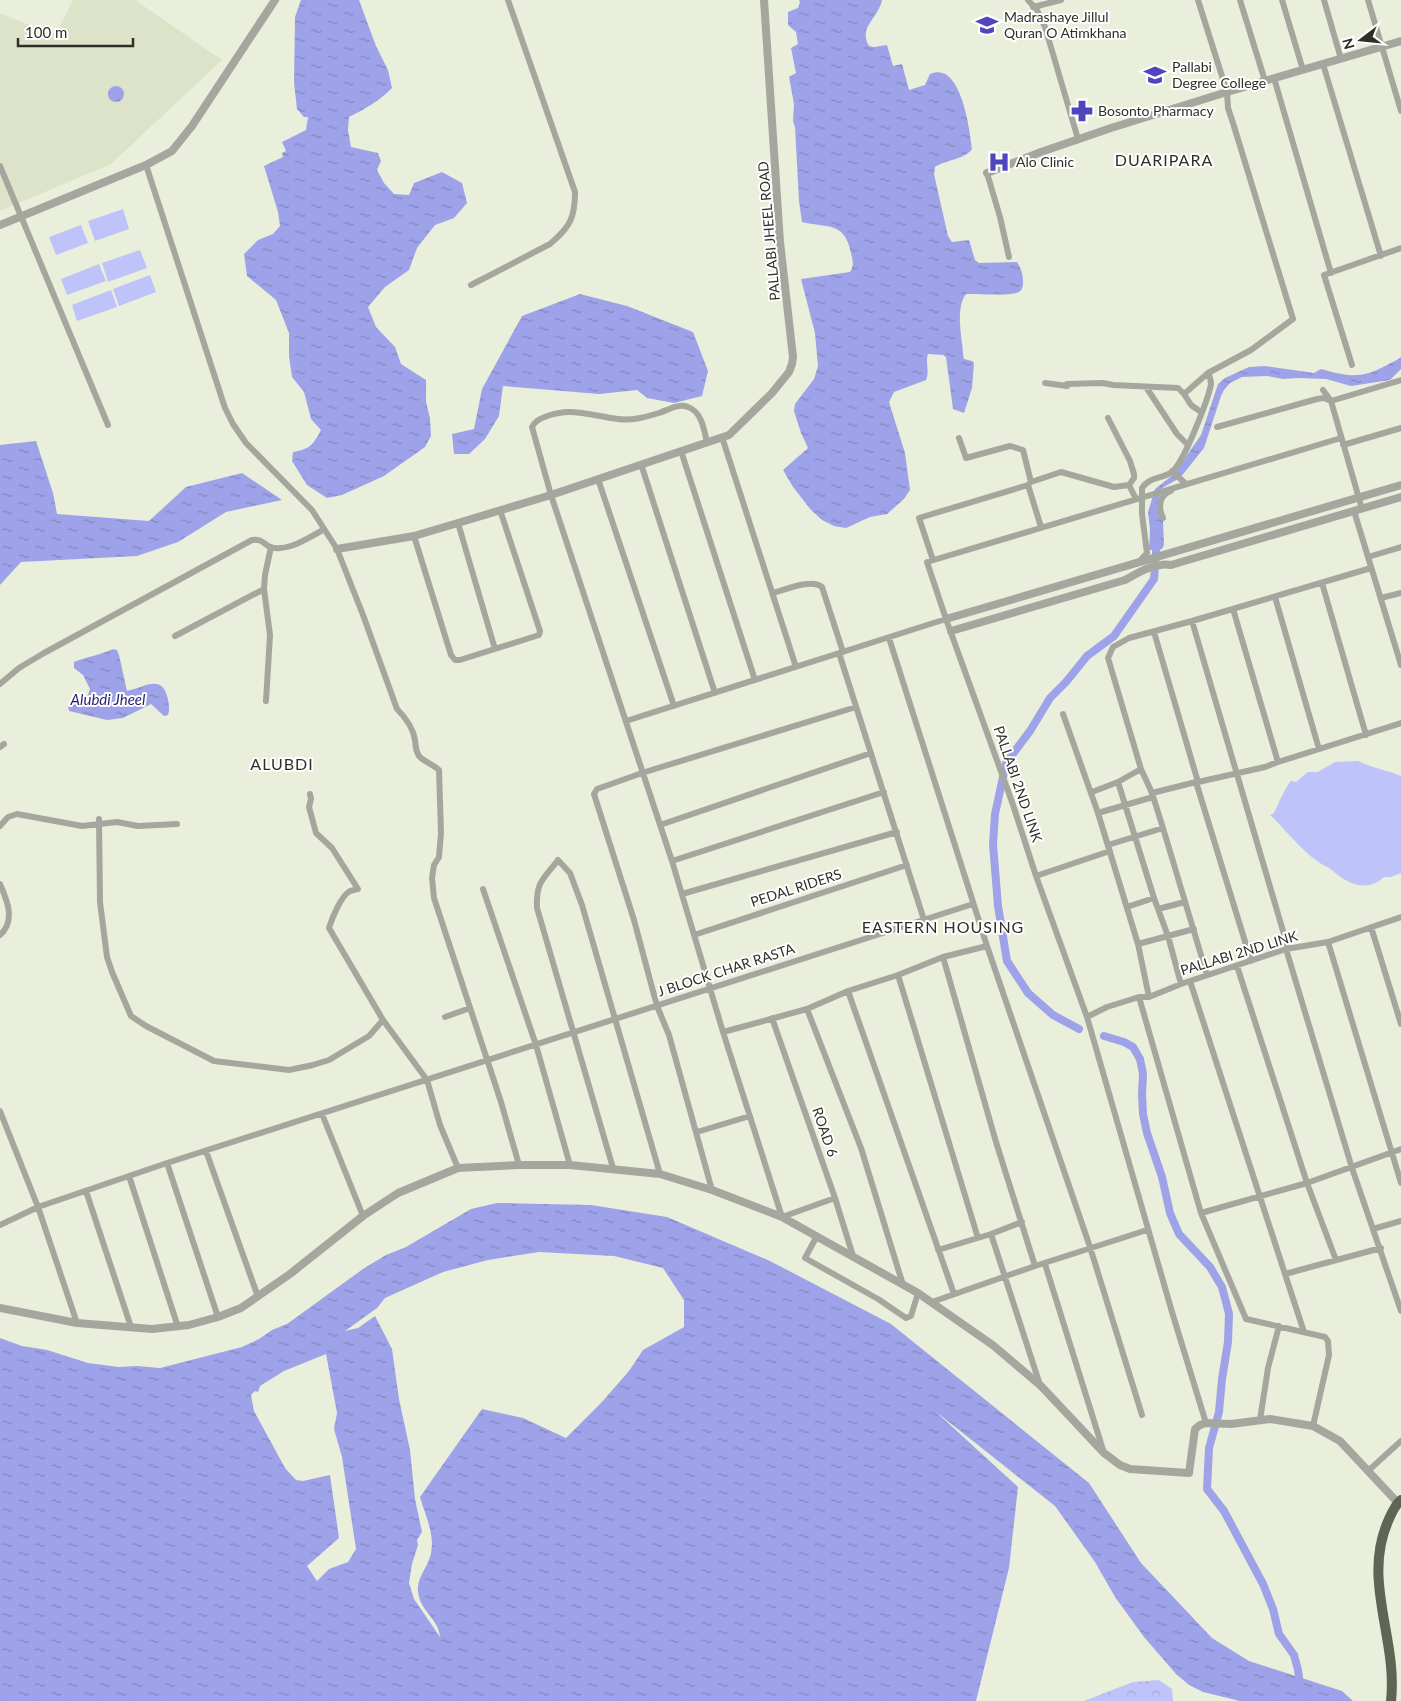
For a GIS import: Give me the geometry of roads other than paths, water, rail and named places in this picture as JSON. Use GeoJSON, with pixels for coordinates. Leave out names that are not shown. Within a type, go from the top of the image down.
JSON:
{"type":"FeatureCollection","features":[{"type":"Feature","properties":{"kind":"highway"},"geometry":{"type":"LineString","coordinates":[[1392,1701],[1394,1682],[1387,1629],[1379,1596],[1378,1569],[1382,1534],[1399,1501]]}},
{"type":"Feature","properties":{"kind":"street"},"geometry":{"type":"LineString","coordinates":[[0,225],[146,165],[172,151],[181,141],[275,0]]}},
{"type":"Feature","properties":{"kind":"street"},"geometry":{"type":"LineString","coordinates":[[471,286],[550,244],[571,223],[575,208],[575,192],[508,0]]}},
{"type":"Feature","properties":{"kind":"street","name":"PALLABI JHEEL ROAD"},"geometry":{"type":"LineString","coordinates":[[726,436],[772,393],[789,372],[792,364],[791,335],[780,242],[764,0]]}},
{"type":"Feature","properties":{"kind":"street"},"geometry":{"type":"LineString","coordinates":[[1028,0],[1038,13],[1045,27],[1078,139]]}},
{"type":"Feature","properties":{"kind":"street"},"geometry":{"type":"LineString","coordinates":[[1033,7],[1061,0]]}},
{"type":"Feature","properties":{"kind":"street"},"geometry":{"type":"LineString","coordinates":[[1184,394],[1208,373],[1251,350],[1293,319],[1228,108],[1226,92],[1198,0]]}},
{"type":"Feature","properties":{"kind":"street"},"geometry":{"type":"LineString","coordinates":[[1240,0],[1265,81]]}},
{"type":"Feature","properties":{"kind":"street"},"geometry":{"type":"LineString","coordinates":[[1282,0],[1303,70]]}},
{"type":"Feature","properties":{"kind":"street"},"geometry":{"type":"LineString","coordinates":[[1324,0],[1341,59]]}},
{"type":"Feature","properties":{"kind":"street"},"geometry":{"type":"LineString","coordinates":[[1368,0],[1401,111]]}},
{"type":"Feature","properties":{"kind":"street"},"geometry":{"type":"LineString","coordinates":[[1009,258],[1000,217],[987,174],[1078,139],[1226,92],[1401,41]]}},
{"type":"Feature","properties":{"kind":"street"},"geometry":{"type":"LineString","coordinates":[[1323,64],[1381,256]]}},
{"type":"Feature","properties":{"kind":"street"},"geometry":{"type":"LineString","coordinates":[[1274,78],[1331,273]]}},
{"type":"Feature","properties":{"kind":"street"},"geometry":{"type":"LineString","coordinates":[[146,165],[225,408],[246,443],[312,510],[336,549],[363,615],[397,709],[408,720],[420,758],[438,770],[442,833],[439,857],[434,865],[432,878],[434,898],[502,1102],[519,1165]]}},
{"type":"Feature","properties":{"kind":"street"},"geometry":{"type":"LineString","coordinates":[[0,166],[108,425]]}},
{"type":"Feature","properties":{"kind":"street"},"geometry":{"type":"LineString","coordinates":[[1352,365],[1324,275],[1401,248]]}},
{"type":"Feature","properties":{"kind":"street"},"geometry":{"type":"LineString","coordinates":[[951,631],[1125,580],[1141,566],[1147,554],[1140,498],[1142,488],[1148,482],[1173,471],[1188,445],[1197,427],[1211,383],[1208,373]]}},
{"type":"Feature","properties":{"kind":"street"},"geometry":{"type":"LineString","coordinates":[[1217,427],[1317,399],[1324,398],[1330,401],[1401,380]]}},
{"type":"Feature","properties":{"kind":"street"},"geometry":{"type":"LineString","coordinates":[[1044,383],[1067,386],[1067,384],[1103,383],[1178,388],[1191,405],[1201,412]]}},
{"type":"Feature","properties":{"kind":"street"},"geometry":{"type":"LineString","coordinates":[[1146,387],[1177,434],[1188,445]]}},
{"type":"Feature","properties":{"kind":"street"},"geometry":{"type":"LineString","coordinates":[[1323,390],[1330,401],[1359,498],[1358,510],[1368,557],[1401,666]]}},
{"type":"Feature","properties":{"kind":"street"},"geometry":{"type":"LineString","coordinates":[[707,442],[699,415],[694,409],[686,406],[627,420],[568,412],[541,418],[534,421],[532,427],[551,495],[672,861],[723,1032],[782,1217]]}},
{"type":"Feature","properties":{"kind":"street"},"geometry":{"type":"LineString","coordinates":[[1108,418],[1134,474],[1134,478],[1129,485],[1114,488],[1061,472],[919,518],[933,560],[1341,438]]}},
{"type":"Feature","properties":{"kind":"street"},"geometry":{"type":"LineString","coordinates":[[1343,445],[1401,428]]}},
{"type":"Feature","properties":{"kind":"street"},"geometry":{"type":"LineString","coordinates":[[336,549],[414,536],[551,495],[726,436],[796,667]]}},
{"type":"Feature","properties":{"kind":"street"},"geometry":{"type":"LineString","coordinates":[[959,438],[966,458],[1010,446],[1022,450],[1041,528]]}},
{"type":"Feature","properties":{"kind":"street"},"geometry":{"type":"LineString","coordinates":[[681,451],[755,680]]}},
{"type":"Feature","properties":{"kind":"street"},"geometry":{"type":"LineString","coordinates":[[641,464],[715,693]]}},
{"type":"Feature","properties":{"kind":"street"},"geometry":{"type":"LineString","coordinates":[[1173,471],[1182,484]]}},
{"type":"Feature","properties":{"kind":"street"},"geometry":{"type":"LineString","coordinates":[[598,479],[674,706]]}},
{"type":"Feature","properties":{"kind":"street"},"geometry":{"type":"LineString","coordinates":[[1163,518],[1160,511],[1161,500],[1166,493],[1182,484]]}},
{"type":"Feature","properties":{"kind":"street"},"geometry":{"type":"LineString","coordinates":[[1129,485],[1140,498]]}},
{"type":"Feature","properties":{"kind":"street"},"geometry":{"type":"LineString","coordinates":[[626,721],[946,620],[1141,566],[1401,485]]}},
{"type":"Feature","properties":{"kind":"street"},"geometry":{"type":"LineString","coordinates":[[1164,559],[1171,566],[1401,497]]}},
{"type":"Feature","properties":{"kind":"street"},"geometry":{"type":"LineString","coordinates":[[414,536],[451,655],[455,660],[460,660],[539,635],[540,631],[500,510]]}},
{"type":"Feature","properties":{"kind":"street"},"geometry":{"type":"LineString","coordinates":[[458,523],[495,649]]}},
{"type":"Feature","properties":{"kind":"street"},"geometry":{"type":"LineString","coordinates":[[0,684],[19,668],[44,653],[252,540],[259,540],[271,547],[284,548],[323,530]]}},
{"type":"Feature","properties":{"kind":"street"},"geometry":{"type":"LineString","coordinates":[[266,700],[270,635],[264,589],[271,547]]}},
{"type":"Feature","properties":{"kind":"street"},"geometry":{"type":"LineString","coordinates":[[1368,557],[1401,547]]}},
{"type":"Feature","properties":{"kind":"street","name":"PALLABI 2ND LINK"},"geometry":{"type":"LineString","coordinates":[[933,560],[928,562],[946,620],[992,745],[1036,876],[1087,1017],[1147,1230],[1206,1423]]}},
{"type":"Feature","properties":{"kind":"street"},"geometry":{"type":"LineString","coordinates":[[1207,975],[1153,795],[1141,769],[1108,658],[1113,647],[1129,638],[1192,622],[1371,568]]}},
{"type":"Feature","properties":{"kind":"street"},"geometry":{"type":"LineString","coordinates":[[773,593],[811,583],[818,583],[822,586],[856,707],[924,920]]}},
{"type":"Feature","properties":{"kind":"street"},"geometry":{"type":"LineString","coordinates":[[1322,583],[1366,735]]}},
{"type":"Feature","properties":{"kind":"street"},"geometry":{"type":"LineString","coordinates":[[175,636],[264,589]]}},
{"type":"Feature","properties":{"kind":"street"},"geometry":{"type":"LineString","coordinates":[[1381,598],[1401,592]]}},
{"type":"Feature","properties":{"kind":"street"},"geometry":{"type":"LineString","coordinates":[[1275,597],[1320,749]]}},
{"type":"Feature","properties":{"kind":"street"},"geometry":{"type":"LineString","coordinates":[[1233,609],[1278,762]]}},
{"type":"Feature","properties":{"kind":"street"},"geometry":{"type":"LineString","coordinates":[[1192,622],[1352,1168],[1381,1248],[1401,1311]]}},
{"type":"Feature","properties":{"kind":"street"},"geometry":{"type":"LineString","coordinates":[[1154,632],[1251,961]]}},
{"type":"Feature","properties":{"kind":"street"},"geometry":{"type":"LineString","coordinates":[[1393,639],[1401,636]]}},
{"type":"Feature","properties":{"kind":"street"},"geometry":{"type":"LineString","coordinates":[[888,638],[973,904],[1090,1247],[1142,1415]]}},
{"type":"Feature","properties":{"kind":"street"},"geometry":{"type":"LineString","coordinates":[[712,1190],[669,1035],[657,1006],[634,920],[594,794],[597,789],[642,773],[856,707]]}},
{"type":"Feature","properties":{"kind":"street"},"geometry":{"type":"LineString","coordinates":[[1063,714],[1092,792],[1127,907],[1138,944],[1149,997]]}},
{"type":"Feature","properties":{"kind":"street"},"geometry":{"type":"LineString","coordinates":[[1098,812],[1125,806],[1153,795],[1197,782],[1265,767],[1401,723]]}},
{"type":"Feature","properties":{"kind":"street"},"geometry":{"type":"LineString","coordinates":[[660,825],[871,754]]}},
{"type":"Feature","properties":{"kind":"street"},"geometry":{"type":"LineString","coordinates":[[1092,792],[1118,782],[1141,769]]}},
{"type":"Feature","properties":{"kind":"street"},"geometry":{"type":"LineString","coordinates":[[1118,782],[1182,984]]}},
{"type":"Feature","properties":{"kind":"street"},"geometry":{"type":"LineString","coordinates":[[672,861],[884,792]]}},
{"type":"Feature","properties":{"kind":"street"},"geometry":{"type":"LineString","coordinates":[[310,794],[309,807],[316,833],[332,848],[358,889],[350,891],[341,901],[337,912],[332,917],[329,928],[383,1020],[427,1080],[440,1125],[458,1168]]}},
{"type":"Feature","properties":{"kind":"street"},"geometry":{"type":"LineString","coordinates":[[0,826],[8,817],[16,814],[82,826],[99,821],[138,826],[177,824]]}},
{"type":"Feature","properties":{"kind":"street"},"geometry":{"type":"LineString","coordinates":[[99,821],[100,902],[107,957],[131,1016],[146,1026],[214,1061],[289,1070],[329,1060],[369,1036],[383,1020]]}},
{"type":"Feature","properties":{"kind":"street"},"geometry":{"type":"LineString","coordinates":[[1036,876],[1135,836],[1163,828]]}},
{"type":"Feature","properties":{"kind":"street"},"geometry":{"type":"LineString","coordinates":[[682,894],[897,832]]}},
{"type":"Feature","properties":{"kind":"street"},"geometry":{"type":"LineString","coordinates":[[613,1168],[537,908],[537,893],[540,882],[558,860],[570,873],[576,887],[617,1019],[660,1174]]}},
{"type":"Feature","properties":{"kind":"street","name":"PEDAL RIDERS"},"geometry":{"type":"LineString","coordinates":[[694,935],[907,865]]}},
{"type":"Feature","properties":{"kind":"street"},"geometry":{"type":"LineString","coordinates":[[0,884],[9,905],[9,919],[0,935]]}},
{"type":"Feature","properties":{"kind":"street"},"geometry":{"type":"LineString","coordinates":[[483,889],[536,1045],[570,1165]]}},
{"type":"Feature","properties":{"kind":"street"},"geometry":{"type":"LineString","coordinates":[[1127,907],[1154,898]]}},
{"type":"Feature","properties":{"kind":"street"},"geometry":{"type":"LineString","coordinates":[[1158,909],[1185,902]]}},
{"type":"Feature","properties":{"kind":"street","name":"J BLOCK CHAR RASTA"},"geometry":{"type":"LineString","coordinates":[[0,1225],[38,1207],[167,1163],[973,904]]}},
{"type":"Feature","properties":{"kind":"street","name":"PALLABI 2ND LINK"},"geometry":{"type":"LineString","coordinates":[[1087,1017],[1107,1007],[1139,997],[1149,997],[1287,948],[1328,942],[1401,917]]}},
{"type":"Feature","properties":{"kind":"street"},"geometry":{"type":"LineString","coordinates":[[1371,927],[1401,1024]]}},
{"type":"Feature","properties":{"kind":"street"},"geometry":{"type":"LineString","coordinates":[[1138,944],[1194,929]]}},
{"type":"Feature","properties":{"kind":"street"},"geometry":{"type":"LineString","coordinates":[[1328,942],[1401,1183]]}},
{"type":"Feature","properties":{"kind":"street"},"geometry":{"type":"LineString","coordinates":[[723,1032],[808,1009],[848,991],[898,975],[943,957],[987,946]]}},
{"type":"Feature","properties":{"kind":"street"},"geometry":{"type":"LineString","coordinates":[[943,957],[996,1142],[1036,1266]]}},
{"type":"Feature","properties":{"kind":"street"},"geometry":{"type":"LineString","coordinates":[[1238,966],[1307,1183],[1336,1260]]}},
{"type":"Feature","properties":{"kind":"street"},"geometry":{"type":"LineString","coordinates":[[898,975],[978,1238]]}},
{"type":"Feature","properties":{"kind":"street"},"geometry":{"type":"LineString","coordinates":[[1190,981],[1304,1332]]}},
{"type":"Feature","properties":{"kind":"street"},"geometry":{"type":"LineString","coordinates":[[848,991],[954,1294]]}},
{"type":"Feature","properties":{"kind":"street"},"geometry":{"type":"LineString","coordinates":[[1139,997],[1201,1213],[1246,1319],[1325,1336],[1330,1347],[1313,1426]]}},
{"type":"Feature","properties":{"kind":"street"},"geometry":{"type":"LineString","coordinates":[[445,1017],[470,1008]]}},
{"type":"Feature","properties":{"kind":"street"},"geometry":{"type":"LineString","coordinates":[[808,1009],[861,1148],[904,1284]]}},
{"type":"Feature","properties":{"kind":"street","name":"ROAD 6"},"geometry":{"type":"LineString","coordinates":[[772,1018],[835,1198],[853,1256]]}},
{"type":"Feature","properties":{"kind":"street"},"geometry":{"type":"LineString","coordinates":[[0,1111],[38,1207],[76,1323]]}},
{"type":"Feature","properties":{"kind":"street"},"geometry":{"type":"LineString","coordinates":[[322,1114],[362,1216]]}},
{"type":"Feature","properties":{"kind":"street"},"geometry":{"type":"LineString","coordinates":[[697,1132],[750,1116]]}},
{"type":"Feature","properties":{"kind":"street"},"geometry":{"type":"LineString","coordinates":[[1201,1213],[1307,1183],[1352,1168],[1401,1148]]}},
{"type":"Feature","properties":{"kind":"street"},"geometry":{"type":"LineString","coordinates":[[206,1151],[258,1297]]}},
{"type":"Feature","properties":{"kind":"street"},"geometry":{"type":"LineString","coordinates":[[167,1163],[218,1317]]}},
{"type":"Feature","properties":{"kind":"street"},"geometry":{"type":"LineString","coordinates":[[0,1308],[76,1323],[152,1329],[178,1327],[218,1317],[241,1308],[290,1274],[362,1216],[398,1193],[458,1168],[570,1165],[660,1174],[712,1190],[782,1217],[904,1284],[994,1346],[1041,1386],[1104,1454],[1120,1465],[1130,1469],[1189,1474],[1195,1429],[1200,1425],[1206,1423],[1231,1424],[1270,1419],[1313,1426],[1340,1442],[1399,1501]]}},
{"type":"Feature","properties":{"kind":"street"},"geometry":{"type":"LineString","coordinates":[[129,1176],[178,1327]]}},
{"type":"Feature","properties":{"kind":"street"},"geometry":{"type":"LineString","coordinates":[[86,1191],[131,1327]]}},
{"type":"Feature","properties":{"kind":"street"},"geometry":{"type":"LineString","coordinates":[[782,1217],[835,1198]]}},
{"type":"Feature","properties":{"kind":"street"},"geometry":{"type":"LineString","coordinates":[[1373,1229],[1401,1221]]}},
{"type":"Feature","properties":{"kind":"street"},"geometry":{"type":"LineString","coordinates":[[938,1250],[991,1234],[1022,1222]]}},
{"type":"Feature","properties":{"kind":"street"},"geometry":{"type":"LineString","coordinates":[[932,1302],[1090,1247],[1147,1230]]}},
{"type":"Feature","properties":{"kind":"street"},"geometry":{"type":"LineString","coordinates":[[991,1234],[1041,1386]]}},
{"type":"Feature","properties":{"kind":"street"},"geometry":{"type":"LineString","coordinates":[[817,1236],[805,1258],[878,1299],[906,1318],[911,1316],[918,1293]]}},
{"type":"Feature","properties":{"kind":"street"},"geometry":{"type":"LineString","coordinates":[[1285,1274],[1381,1248]]}},
{"type":"Feature","properties":{"kind":"street"},"geometry":{"type":"LineString","coordinates":[[1045,1264],[1104,1454]]}},
{"type":"Feature","properties":{"kind":"street"},"geometry":{"type":"LineString","coordinates":[[1260,1420],[1268,1368],[1279,1326]]}},
{"type":"Feature","properties":{"kind":"street"},"geometry":{"type":"LineString","coordinates":[[1368,1471],[1401,1440]]}},
{"type":"Feature","properties":{"kind":"water"},"geometry":{"type":"Polygon","coordinates":[[[301,0],[359,0],[376,46],[388,70],[392,88],[372,104],[349,117],[348,130],[351,147],[378,153],[381,161],[377,170],[384,183],[394,194],[409,195],[414,183],[442,172],[462,183],[467,203],[454,218],[435,225],[417,248],[409,270],[385,287],[368,307],[376,327],[395,347],[401,364],[426,380],[426,402],[430,418],[431,436],[425,447],[384,476],[342,495],[327,498],[307,485],[292,461],[293,452],[310,446],[321,430],[311,419],[304,392],[292,377],[289,356],[289,333],[276,300],[247,276],[244,254],[258,240],[273,234],[280,226],[278,212],[264,166],[283,157],[282,153],[286,151],[282,142],[306,130],[308,117],[304,117],[297,109],[294,83],[295,17],[301,0]]]}},
{"type":"Feature","properties":{"kind":"water"},"geometry":{"type":"Polygon","coordinates":[[[799,0],[882,0],[880,7],[867,28],[866,39],[869,46],[887,45],[893,66],[902,64],[909,90],[925,85],[930,74],[941,72],[949,77],[962,99],[972,149],[965,155],[935,167],[934,174],[948,236],[952,242],[969,240],[975,260],[979,263],[1017,262],[1023,278],[1022,287],[1019,292],[966,294],[963,300],[960,323],[963,354],[964,359],[974,363],[972,388],[964,413],[953,409],[946,357],[943,355],[928,354],[926,380],[894,392],[889,402],[905,453],[910,490],[904,499],[887,514],[870,517],[846,528],[834,526],[822,520],[811,510],[793,487],[783,470],[808,448],[794,411],[795,404],[814,379],[818,366],[815,333],[801,279],[850,272],[853,263],[848,243],[839,231],[826,226],[802,222],[793,121],[794,104],[789,77],[796,73],[791,48],[798,44],[796,32],[788,25],[788,12],[798,8],[799,0]]]}},
{"type":"Feature","properties":{"kind":"water"},"geometry":{"type":"Polygon","coordinates":[[[113,86],[119,86],[124,91],[122,100],[113,102],[108,97],[108,91],[113,86]]]}},
{"type":"Feature","properties":{"kind":"water"},"geometry":{"type":"Polygon","coordinates":[[[580,294],[627,306],[693,332],[708,371],[702,396],[674,403],[647,398],[637,390],[599,394],[503,386],[499,416],[485,439],[469,454],[454,454],[452,434],[474,429],[482,389],[522,316],[580,294]]]}},
{"type":"Feature","properties":{"kind":"water"},"geometry":{"type":"Polygon","coordinates":[[[1401,357],[1401,369],[1390,380],[1351,386],[1326,379],[1283,379],[1267,376],[1242,377],[1230,383],[1221,396],[1204,448],[1180,478],[1162,488],[1157,507],[1163,521],[1164,545],[1162,549],[1149,550],[1150,530],[1148,512],[1155,489],[1174,474],[1201,435],[1218,384],[1225,378],[1249,367],[1265,366],[1314,373],[1321,369],[1339,374],[1362,375],[1378,370],[1401,357]]]}},
{"type":"Feature","properties":{"kind":"water"},"geometry":{"type":"Polygon","coordinates":[[[36,441],[53,493],[57,514],[149,521],[186,487],[242,473],[282,500],[226,512],[178,542],[137,556],[21,562],[0,585],[0,445],[36,441]]]}},
{"type":"Feature","properties":{"kind":"water","name":"Alubdi Jheel"},"geometry":{"type":"Polygon","coordinates":[[[113,649],[117,650],[119,655],[127,691],[151,684],[160,686],[164,689],[168,698],[168,715],[164,716],[151,704],[123,718],[107,720],[69,711],[68,706],[75,700],[88,695],[90,689],[83,675],[74,668],[74,662],[113,649]]]}},
{"type":"Feature","properties":{"kind":"water"},"geometry":{"type":"Polygon","coordinates":[[[497,1203],[591,1205],[667,1217],[770,1261],[891,1324],[1089,1483],[1141,1563],[1212,1638],[1249,1661],[1342,1691],[1353,1701],[1240,1701],[1203,1692],[1189,1685],[1176,1674],[1144,1637],[1115,1597],[1095,1562],[1055,1506],[935,1411],[1018,1487],[1009,1568],[976,1701],[0,1701],[0,1338],[22,1346],[47,1350],[88,1363],[119,1367],[160,1368],[242,1347],[287,1324],[363,1269],[386,1255],[406,1247],[471,1209],[497,1203]],[[539,1252],[488,1260],[443,1272],[385,1298],[377,1308],[345,1331],[358,1328],[375,1316],[392,1349],[399,1399],[410,1450],[415,1499],[422,1532],[417,1540],[418,1545],[409,1583],[414,1599],[440,1637],[437,1626],[421,1602],[418,1590],[418,1584],[429,1559],[432,1546],[431,1532],[420,1497],[482,1409],[523,1418],[566,1438],[601,1403],[629,1371],[643,1350],[684,1327],[684,1300],[663,1268],[614,1256],[539,1252]],[[326,1354],[284,1371],[260,1386],[258,1392],[255,1391],[251,1395],[254,1411],[285,1468],[296,1480],[303,1481],[330,1475],[339,1538],[307,1566],[317,1581],[329,1569],[348,1562],[356,1549],[342,1457],[334,1429],[337,1413],[326,1354]]]}},
{"type":"Feature","properties":{"kind":"waterway"},"geometry":{"type":"LineString","coordinates":[[1079,1029],[1053,1015],[1028,993],[1007,961],[998,906],[993,844],[995,814],[1006,763],[1030,731],[1050,698],[1087,656],[1114,636],[1154,579],[1157,540]]}},
{"type":"Feature","properties":{"kind":"waterway"},"geometry":{"type":"LineString","coordinates":[[1104,1036],[1133,1047],[1140,1059],[1143,1074],[1143,1114],[1147,1133],[1162,1177],[1170,1213],[1179,1234],[1210,1267],[1222,1287],[1229,1314],[1228,1342],[1219,1412],[1209,1448],[1207,1489],[1224,1511],[1263,1584],[1273,1609],[1279,1634],[1294,1655],[1300,1685]]}},
{"type":"Feature","properties":{"kind":"place","name":"Madrashaye Jillul Quran O Atimkhana"},"geometry":{"type":"Point","coordinates":[987,25]}},
{"type":"Feature","properties":{"kind":"place","name":"Pallabi Degree College"},"geometry":{"type":"Point","coordinates":[1155,75]}},
{"type":"Feature","properties":{"kind":"place","name":"Bosonto Pharmacy"},"geometry":{"type":"Point","coordinates":[1082,111]}},
{"type":"Feature","properties":{"kind":"place","name":"Alo Clinic"},"geometry":{"type":"Point","coordinates":[999,162]}},
{"type":"Feature","properties":{"kind":"district","name":"DUARIPARA"},"geometry":{"type":"Point","coordinates":[1164,160]}},
{"type":"Feature","properties":{"kind":"district","name":"ALUBDI"},"geometry":{"type":"Point","coordinates":[282,764]}},
{"type":"Feature","properties":{"kind":"district","name":"EASTERN HOUSING"},"geometry":{"type":"Point","coordinates":[943,927]}}]}
